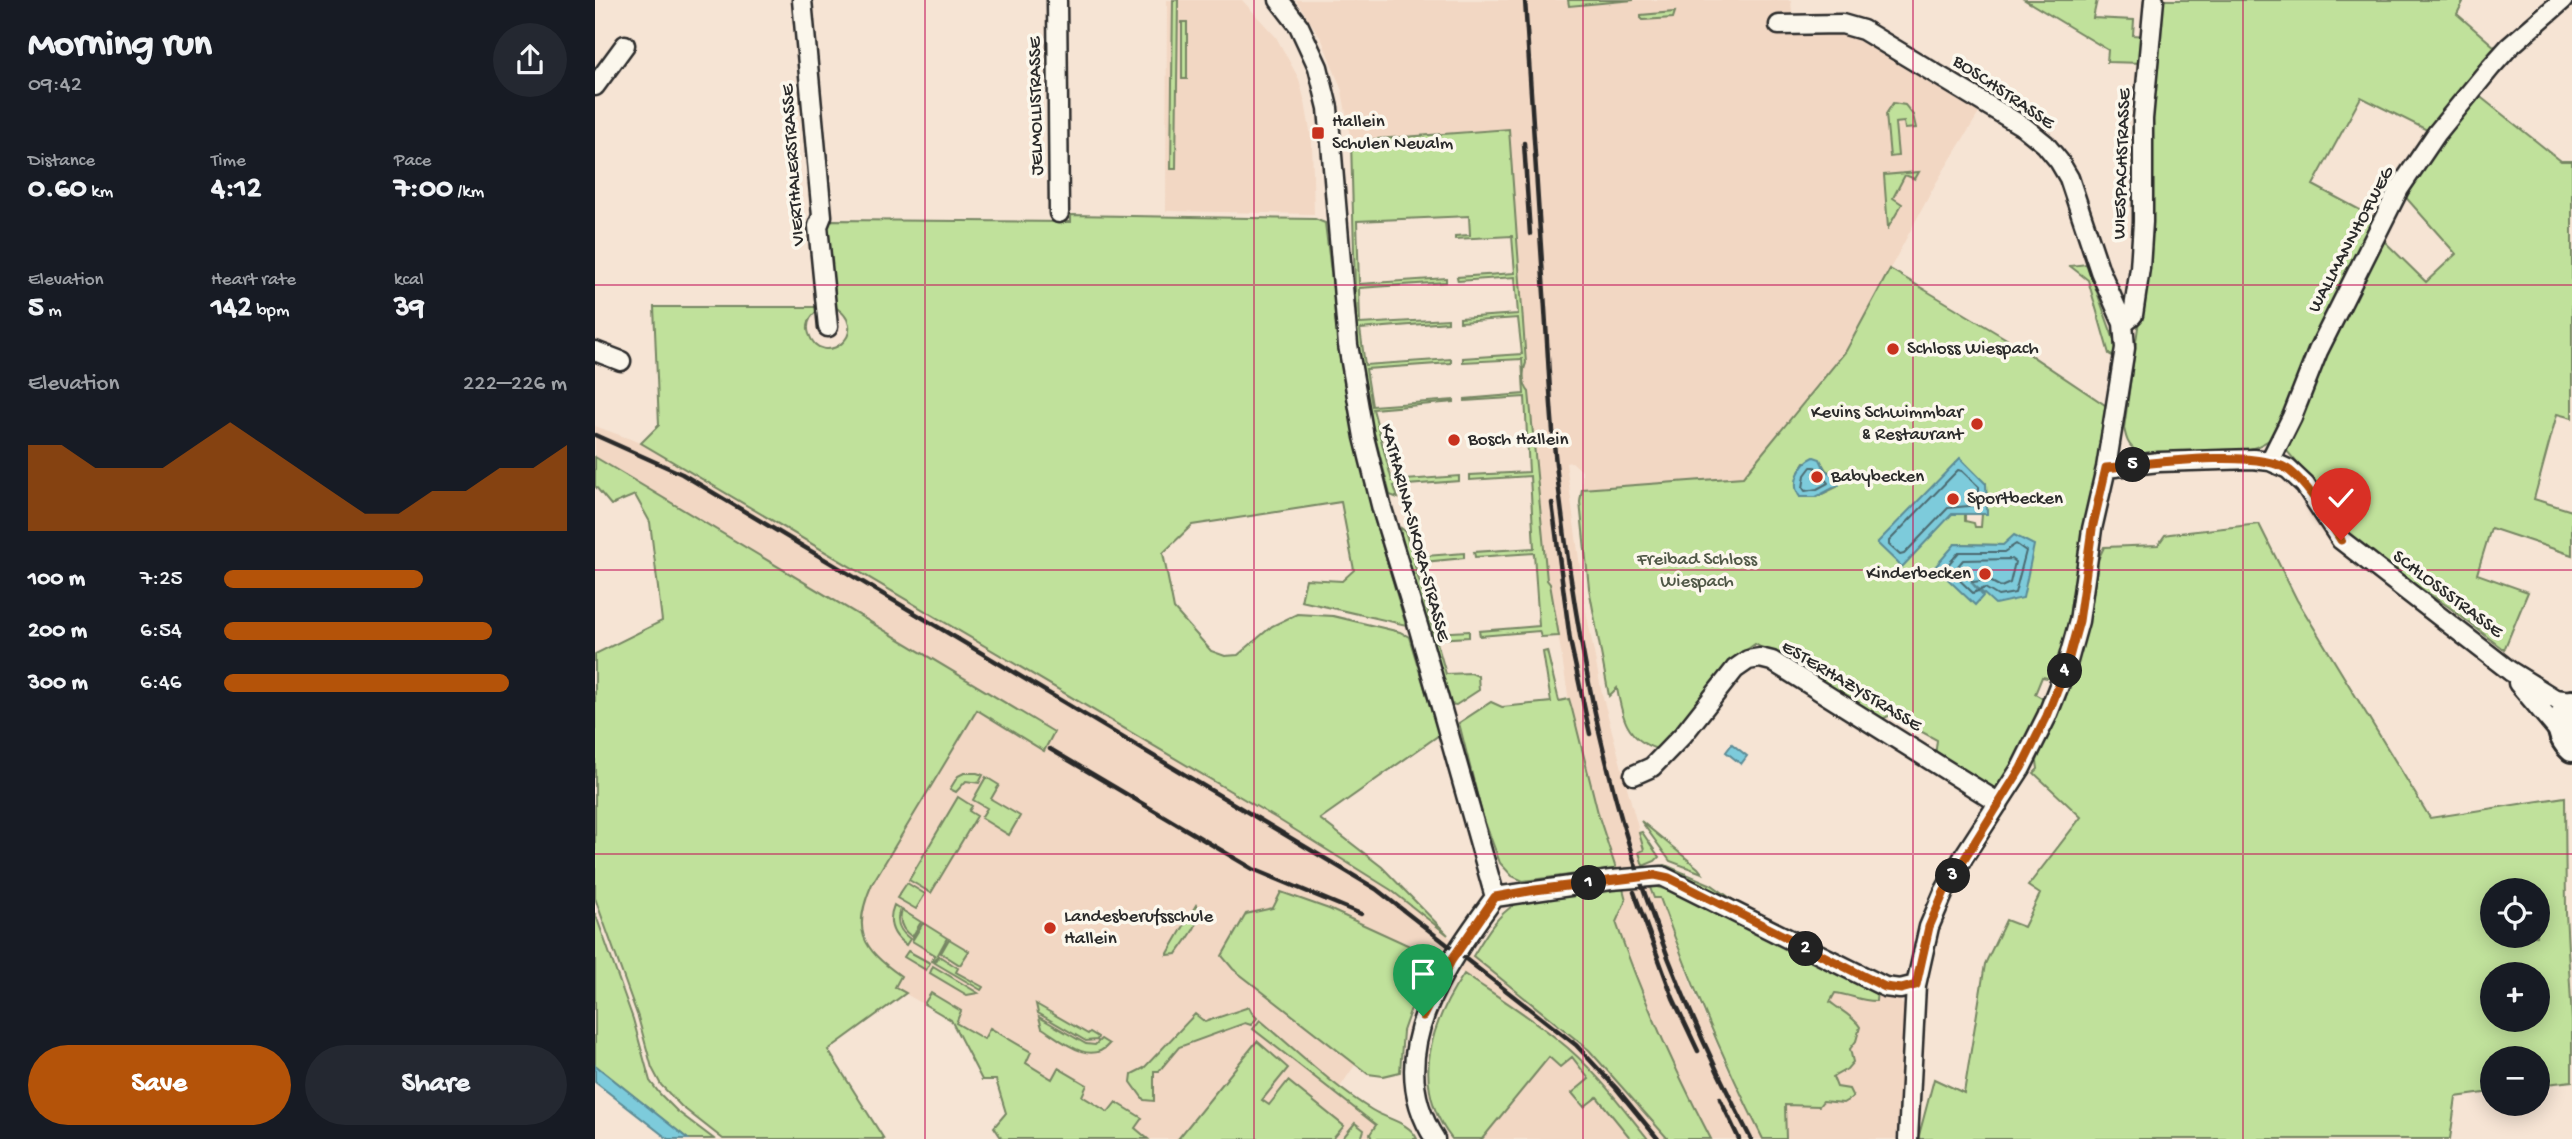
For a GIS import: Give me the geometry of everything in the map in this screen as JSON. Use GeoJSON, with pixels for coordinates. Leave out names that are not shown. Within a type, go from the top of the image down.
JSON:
{"type":"FeatureCollection","features":[{"type":"Feature","properties":{"kind":"main road"},"geometry":{"type":"LineString","coordinates":[[2567,742],[2560,722],[2572,702]]}},
{"type":"Feature","properties":{"kind":"street","name":"VIERTHALERSTRASSE"},"geometry":{"type":"LineString","coordinates":[[802,0],[822,216],[818,226],[828,327]]}},
{"type":"Feature","properties":{"kind":"street","name":"JELMOLLISTRASSE"},"geometry":{"type":"LineString","coordinates":[[1057,0],[1059,213]]}},
{"type":"Feature","properties":{"kind":"street","name":"KATHARINA-SIKORA-STRASSE"},"geometry":{"type":"LineString","coordinates":[[1279,0],[1299,26],[1318,67],[1328,108],[1341,235],[1348,345],[1364,437],[1382,509],[1419,629],[1490,904]]}},
{"type":"Feature","properties":{"kind":"street","name":"WIESPACHSTRASSE"},"geometry":{"type":"LineString","coordinates":[[2123,324],[2133,315],[2140,268],[2143,119],[2154,0]]}},
{"type":"Feature","properties":{"kind":"street","name":"WALLMANNHOFWEG"},"geometry":{"type":"LineString","coordinates":[[2270,461],[2293,417],[2318,351],[2399,189],[2437,133],[2491,67],[2509,47],[2563,0]]}},
{"type":"Feature","properties":{"kind":"street","name":"BOSCHSTRASSE"},"geometry":{"type":"LineString","coordinates":[[1779,24],[1842,24],[1863,30],[2024,127],[2045,144],[2059,161],[2069,178],[2100,271],[2123,324],[2125,348],[2106,468]]}},
{"type":"Feature","properties":{"kind":"street"},"geometry":{"type":"LineString","coordinates":[[595,86],[625,46]]}},
{"type":"Feature","properties":{"kind":"street"},"geometry":{"type":"LineString","coordinates":[[595,351],[621,360]]}},
{"type":"Feature","properties":{"kind":"street"},"geometry":{"type":"LineString","coordinates":[[1908,1139],[1916,985],[1929,927],[1964,856],[2021,768],[2047,716],[2066,668],[2079,621],[2092,529],[2106,468],[2222,459],[2270,461]]}},
{"type":"Feature","properties":{"kind":"street","name":"SCHLOSSSTRASSE"},"geometry":{"type":"LineString","coordinates":[[2270,461],[2288,469],[2305,485],[2341,540],[2510,671],[2556,699],[2572,702]]}},
{"type":"Feature","properties":{"kind":"street","name":"ESTERHAZYSTRASSE"},"geometry":{"type":"LineString","coordinates":[[1634,775],[1653,767],[1683,735],[1735,669],[1748,660],[1760,658],[1772,661],[1999,803]]}},
{"type":"Feature","properties":{"kind":"street","name":"SCHLOSSSTRASSE"},"geometry":{"type":"LineString","coordinates":[[2510,671],[2567,742]]}},
{"type":"Feature","properties":{"kind":"street"},"geometry":{"type":"LineString","coordinates":[[1435,1139],[1426,1126],[1415,1090],[1413,1056],[1427,1006],[1451,961],[1490,904],[1611,880],[1663,876],[1885,987],[1901,989],[1916,985]]}},
{"type":"Feature","properties":{"kind":"shaded area"},"geometry":{"type":"Polygon","coordinates":[[[1167,0],[1242,0],[1276,37],[1299,79],[1305,102],[1312,142],[1314,214],[1166,211],[1167,0]]]}},
{"type":"Feature","properties":{"kind":"shaded area"},"geometry":{"type":"Polygon","coordinates":[[[1296,0],[1791,0],[1794,35],[1843,31],[1979,113],[1936,183],[1846,351],[1743,477],[1582,489],[1582,471],[1572,462],[1566,463],[1586,611],[1602,694],[1644,850],[1639,853],[1654,897],[1659,897],[1694,992],[1728,1070],[1763,1139],[1711,1139],[1676,1071],[1637,982],[1616,922],[1626,900],[1599,817],[1570,707],[1550,584],[1547,580],[1529,392],[1525,387],[1523,369],[1526,363],[1509,129],[1351,141],[1342,91],[1322,40],[1296,0]]]}},
{"type":"Feature","properties":{"kind":"shaded area","name":"Landesberufsschule Hallein"},"geometry":{"type":"Polygon","coordinates":[[[595,426],[641,443],[1276,818],[1391,890],[1589,1050],[1668,1139],[1475,1139],[1557,1038],[1464,974],[1405,942],[1273,908],[1223,956],[1233,969],[1355,1065],[1336,1093],[1394,1139],[1148,1139],[1135,1128],[894,987],[901,976],[878,960],[870,949],[861,922],[862,908],[872,884],[978,709],[1044,751],[661,497],[595,457],[595,426]]]}},
{"type":"Feature","properties":{"kind":"shaded area"},"geometry":{"type":"Polygon","coordinates":[[[1877,990],[1900,1001],[1907,1010],[1907,1079],[1902,1084],[1896,1139],[1786,1139],[1785,1105],[1819,1106],[1823,1101],[1843,1103],[1833,1077],[1847,1069],[1850,1048],[1856,1041],[1857,1021],[1830,1002],[1835,993],[1877,1000],[1877,990]]]}},
{"type":"Feature","properties":{"kind":"green space"},"geometry":{"type":"Polygon","coordinates":[[[1173,0],[1178,0],[1176,169],[1171,169],[1173,0]]]}},
{"type":"Feature","properties":{"kind":"green space"},"geometry":{"type":"Polygon","coordinates":[[[1568,0],[1634,0],[1569,6],[1568,0]]]}},
{"type":"Feature","properties":{"kind":"green space"},"geometry":{"type":"Polygon","coordinates":[[[2025,0],[2097,0],[2093,18],[2134,20],[2133,35],[2147,36],[2144,63],[2107,62],[2108,50],[2025,0]]]}},
{"type":"Feature","properties":{"kind":"green space"},"geometry":{"type":"Polygon","coordinates":[[[2160,0],[2464,0],[2457,14],[2496,48],[2431,132],[2361,97],[2313,185],[2377,219],[2273,438],[2244,450],[2194,455],[2146,453],[2131,447],[2124,428],[2139,320],[2150,113],[2160,0]]]}},
{"type":"Feature","properties":{"kind":"green space"},"geometry":{"type":"Polygon","coordinates":[[[1675,12],[1673,18],[1641,18],[1641,15],[1675,12]]]}},
{"type":"Feature","properties":{"kind":"green space"},"geometry":{"type":"Polygon","coordinates":[[[1182,22],[1187,22],[1187,79],[1182,79],[1182,22]]]}},
{"type":"Feature","properties":{"kind":"green space"},"geometry":{"type":"Polygon","coordinates":[[[2478,95],[2561,161],[2572,161],[2572,418],[2557,414],[2534,499],[2572,511],[2572,555],[2491,528],[2477,574],[2528,592],[2504,650],[2449,607],[2382,563],[2348,535],[2305,472],[2286,450],[2288,438],[2379,236],[2426,282],[2456,254],[2401,192],[2478,95]]]}},
{"type":"Feature","properties":{"kind":"green space"},"geometry":{"type":"Polygon","coordinates":[[[1893,103],[1905,105],[1913,115],[1916,128],[1905,129],[1904,122],[1895,123],[1898,156],[1890,157],[1886,114],[1893,103]]]}},
{"type":"Feature","properties":{"kind":"green space"},"geometry":{"type":"Polygon","coordinates":[[[1509,129],[1526,363],[1524,378],[1529,392],[1547,580],[1559,636],[1541,637],[1539,631],[1480,636],[1479,631],[1539,626],[1534,553],[1475,557],[1474,552],[1534,548],[1530,476],[1470,480],[1470,475],[1529,472],[1525,397],[1465,401],[1524,394],[1522,359],[1463,362],[1463,358],[1522,354],[1518,318],[1460,322],[1460,318],[1518,314],[1515,277],[1458,281],[1457,277],[1515,273],[1512,236],[1455,239],[1455,236],[1470,235],[1469,216],[1357,221],[1359,284],[1446,278],[1446,282],[1359,288],[1360,324],[1448,319],[1448,322],[1360,329],[1365,365],[1451,359],[1451,363],[1366,369],[1372,406],[1454,400],[1373,409],[1392,481],[1459,476],[1459,481],[1394,486],[1398,498],[1390,495],[1368,409],[1356,325],[1351,141],[1509,129]]]}},
{"type":"Feature","properties":{"kind":"green space"},"geometry":{"type":"Polygon","coordinates":[[[1919,172],[1915,179],[1905,175],[1893,198],[1902,204],[1888,228],[1884,175],[1919,172]]]}},
{"type":"Feature","properties":{"kind":"green space"},"geometry":{"type":"Polygon","coordinates":[[[1071,215],[1315,219],[1325,223],[1345,387],[1372,511],[1406,625],[1301,601],[1306,579],[1342,581],[1354,570],[1341,502],[1192,525],[1163,553],[1174,609],[1211,651],[1225,656],[1238,655],[1272,626],[1297,614],[1333,616],[1400,632],[1409,637],[1439,735],[1320,819],[1382,867],[1448,935],[1391,890],[1276,818],[641,443],[659,425],[654,307],[822,307],[810,319],[809,334],[815,344],[824,349],[833,348],[842,343],[848,335],[849,326],[844,315],[832,305],[824,228],[832,220],[1071,222],[1071,215]]]}},
{"type":"Feature","properties":{"kind":"green space"},"geometry":{"type":"Polygon","coordinates":[[[2087,264],[2115,343],[2114,357],[2109,354],[2088,280],[2070,266],[2087,264]]]}},
{"type":"Feature","properties":{"kind":"green space","name":"Freibad Schloss Wiespach"},"geometry":{"type":"Polygon","coordinates":[[[1890,269],[2005,338],[2105,405],[2108,410],[2079,553],[2068,626],[2053,679],[2042,677],[2035,694],[2045,700],[2000,792],[1993,792],[1935,757],[1937,740],[1891,715],[1882,719],[1755,644],[1731,661],[1664,745],[1657,749],[1632,733],[1621,708],[1617,688],[1609,696],[1589,588],[1580,502],[1582,489],[1743,477],[1846,351],[1890,269]],[[1805,462],[1799,472],[1800,497],[1816,497],[1837,487],[1836,476],[1826,470],[1821,462],[1805,462]],[[1986,484],[1952,514],[1965,514],[1965,521],[1974,523],[1975,527],[1981,527],[1982,514],[1987,514],[1986,484]],[[1955,544],[1970,583],[2003,545],[1955,544]]]}},
{"type":"Feature","properties":{"kind":"green space"},"geometry":{"type":"Polygon","coordinates":[[[595,457],[1054,732],[1044,751],[977,710],[872,884],[862,914],[864,937],[877,956],[901,976],[895,987],[906,993],[828,1050],[884,1139],[723,1139],[681,1106],[661,1085],[652,1068],[638,1017],[595,898],[595,654],[662,621],[650,522],[635,495],[611,505],[595,486],[595,457]]]}},
{"type":"Feature","properties":{"kind":"green space"},"geometry":{"type":"Polygon","coordinates":[[[2259,524],[2297,600],[2430,818],[2565,797],[2572,1081],[2550,1084],[2550,1046],[2480,1046],[2480,1094],[2456,1097],[2450,1139],[1918,1139],[1934,1079],[1964,1093],[1985,964],[2006,920],[2024,927],[2040,894],[2028,886],[2081,817],[2034,773],[2038,769],[2037,761],[2082,644],[2094,568],[2104,547],[2158,545],[2165,535],[2259,524]]]}},
{"type":"Feature","properties":{"kind":"green space"},"geometry":{"type":"Polygon","coordinates":[[[1401,528],[1405,531],[1413,557],[1464,553],[1464,558],[1414,563],[1434,633],[1469,631],[1469,637],[1436,639],[1446,674],[1471,673],[1478,676],[1479,690],[1456,705],[1450,704],[1406,558],[1401,528]]]}},
{"type":"Feature","properties":{"kind":"green space"},"geometry":{"type":"Polygon","coordinates":[[[1547,651],[1559,701],[1569,699],[1599,817],[1616,869],[1523,881],[1512,876],[1500,863],[1482,814],[1459,723],[1491,702],[1502,707],[1551,702],[1543,652],[1547,651]]]}},
{"type":"Feature","properties":{"kind":"green space"},"geometry":{"type":"Polygon","coordinates":[[[964,773],[983,775],[979,783],[966,781],[956,792],[950,789],[958,776],[964,773]]]}},
{"type":"Feature","properties":{"kind":"green space"},"geometry":{"type":"Polygon","coordinates":[[[986,777],[999,785],[991,799],[1020,816],[1009,835],[981,818],[987,808],[973,800],[986,777]]]}},
{"type":"Feature","properties":{"kind":"green space"},"geometry":{"type":"Polygon","coordinates":[[[958,797],[972,806],[969,811],[977,816],[931,893],[909,880],[958,797]]]}},
{"type":"Feature","properties":{"kind":"green space"},"geometry":{"type":"Polygon","coordinates":[[[1641,821],[1698,868],[1702,873],[1670,861],[1641,821]]]}},
{"type":"Feature","properties":{"kind":"green space"},"geometry":{"type":"Polygon","coordinates":[[[1642,832],[1659,857],[1643,866],[1639,852],[1644,850],[1639,833],[1642,832]]]}},
{"type":"Feature","properties":{"kind":"green space"},"geometry":{"type":"Polygon","coordinates":[[[1665,865],[1712,885],[1747,910],[1675,871],[1659,867],[1665,865]]]}},
{"type":"Feature","properties":{"kind":"green space"},"geometry":{"type":"Polygon","coordinates":[[[907,883],[925,894],[916,909],[897,898],[907,883]]]}},
{"type":"Feature","properties":{"kind":"green space"},"geometry":{"type":"Polygon","coordinates":[[[1622,885],[1626,900],[1616,922],[1659,1032],[1711,1139],[1668,1139],[1589,1050],[1473,956],[1496,921],[1522,901],[1622,885]]]}},
{"type":"Feature","properties":{"kind":"green space"},"geometry":{"type":"Polygon","coordinates":[[[1649,885],[1708,904],[1877,990],[1876,1001],[1835,993],[1830,1002],[1860,1027],[1856,1041],[1850,1049],[1853,1062],[1833,1077],[1837,1087],[1849,1089],[1853,1097],[1843,1103],[1823,1101],[1819,1106],[1785,1105],[1786,1139],[1763,1139],[1708,1020],[1660,898],[1654,898],[1649,885]]]}},
{"type":"Feature","properties":{"kind":"green space"},"geometry":{"type":"Polygon","coordinates":[[[1281,892],[1329,909],[1436,958],[1403,1031],[1400,1072],[1383,1076],[1368,1074],[1233,969],[1222,956],[1246,914],[1273,908],[1281,892]]]}},
{"type":"Feature","properties":{"kind":"green space"},"geometry":{"type":"Polygon","coordinates":[[[894,905],[900,909],[899,926],[910,939],[906,945],[892,928],[894,905]]]}},
{"type":"Feature","properties":{"kind":"green space"},"geometry":{"type":"Polygon","coordinates":[[[1196,905],[1198,917],[1193,930],[1177,954],[1167,955],[1196,905]]]}},
{"type":"Feature","properties":{"kind":"green space"},"geometry":{"type":"Polygon","coordinates":[[[902,910],[921,922],[912,937],[902,925],[902,910]]]}},
{"type":"Feature","properties":{"kind":"green space"},"geometry":{"type":"Polygon","coordinates":[[[595,913],[633,1019],[650,1081],[677,1111],[714,1139],[688,1139],[595,1065],[595,913]]]}},
{"type":"Feature","properties":{"kind":"green space"},"geometry":{"type":"Polygon","coordinates":[[[923,923],[947,938],[934,962],[932,961],[935,955],[912,941],[923,923]]]}},
{"type":"Feature","properties":{"kind":"green space"},"geometry":{"type":"Polygon","coordinates":[[[949,939],[969,951],[960,965],[941,953],[949,939]]]}},
{"type":"Feature","properties":{"kind":"green space"},"geometry":{"type":"Polygon","coordinates":[[[908,951],[930,963],[926,970],[904,957],[908,951]]]}},
{"type":"Feature","properties":{"kind":"green space"},"geometry":{"type":"Polygon","coordinates":[[[939,956],[958,968],[956,972],[983,987],[981,990],[935,963],[939,956]]]}},
{"type":"Feature","properties":{"kind":"green space"},"geometry":{"type":"Polygon","coordinates":[[[933,966],[978,993],[967,995],[930,973],[933,966]]]}},
{"type":"Feature","properties":{"kind":"green space"},"geometry":{"type":"Polygon","coordinates":[[[1464,974],[1535,1022],[1570,1050],[1605,1086],[1648,1139],[1631,1139],[1597,1097],[1584,1107],[1572,1093],[1589,1079],[1572,1057],[1560,1067],[1549,1057],[1482,1139],[1452,1139],[1439,1118],[1431,1097],[1429,1055],[1442,1013],[1464,974]]]}},
{"type":"Feature","properties":{"kind":"green space"},"geometry":{"type":"Polygon","coordinates":[[[931,993],[961,1011],[956,1023],[984,1039],[990,1028],[1031,1052],[1026,1063],[1052,1079],[1058,1068],[1087,1085],[1082,1096],[1108,1112],[1116,1102],[1142,1118],[1135,1128],[1148,1139],[1002,1139],[994,1127],[1006,1113],[996,1080],[982,1080],[951,1020],[924,1004],[931,993]]]}},
{"type":"Feature","properties":{"kind":"green space"},"geometry":{"type":"Polygon","coordinates":[[[1036,1004],[1088,1034],[1090,1032],[1098,1037],[1097,1040],[1086,1041],[1038,1013],[1036,1004]]]}},
{"type":"Feature","properties":{"kind":"green space"},"geometry":{"type":"Polygon","coordinates":[[[1249,1007],[1257,1018],[1251,1025],[1245,1023],[1179,1047],[1159,1071],[1154,1071],[1154,1101],[1144,1100],[1131,1082],[1132,1074],[1144,1068],[1195,1014],[1205,1022],[1249,1007]]]}},
{"type":"Feature","properties":{"kind":"green space"},"geometry":{"type":"Polygon","coordinates":[[[1039,1017],[1086,1044],[1095,1045],[1101,1039],[1109,1044],[1093,1053],[1075,1049],[1042,1028],[1039,1017]]]}},
{"type":"Feature","properties":{"kind":"green space"},"geometry":{"type":"Polygon","coordinates":[[[1260,1020],[1342,1090],[1372,1110],[1403,1125],[1414,1133],[1417,1139],[1372,1139],[1370,1134],[1376,1125],[1253,1029],[1260,1020]]]}},
{"type":"Feature","properties":{"kind":"green space"},"geometry":{"type":"Polygon","coordinates":[[[1257,1041],[1288,1068],[1262,1100],[1269,1105],[1288,1081],[1344,1126],[1333,1139],[1178,1139],[1257,1041]]]}},
{"type":"Feature","properties":{"kind":"green space"},"geometry":{"type":"Polygon","coordinates":[[[1355,1123],[1364,1130],[1361,1139],[1342,1139],[1355,1123]]]}},
{"type":"Feature","properties":{"kind":"water","name":"Babybecken"},"geometry":{"type":"Polygon","coordinates":[[[1814,457],[1820,459],[1825,470],[1839,479],[1839,485],[1816,497],[1800,497],[1796,486],[1798,474],[1814,457]]]}},
{"type":"Feature","properties":{"kind":"water","name":"Sportbecken"},"geometry":{"type":"Polygon","coordinates":[[[1960,458],[1986,484],[1987,514],[1952,514],[1902,567],[1877,543],[1960,458]]]}},
{"type":"Feature","properties":{"kind":"water","name":"Kinderbecken"},"geometry":{"type":"Polygon","coordinates":[[[2014,535],[2034,545],[2023,598],[1995,604],[1971,582],[1983,596],[1975,605],[1935,567],[1955,544],[2003,545],[2014,535]]]}},
{"type":"Feature","properties":{"kind":"water"},"geometry":{"type":"Polygon","coordinates":[[[1732,744],[1747,756],[1741,764],[1726,752],[1732,744]]]}},
{"type":"Feature","properties":{"kind":"water"},"geometry":{"type":"Polygon","coordinates":[[[595,1065],[688,1139],[668,1139],[595,1082],[595,1065]]]}},
{"type":"Feature","properties":{"kind":"railway"},"geometry":{"type":"LineString","coordinates":[[1525,0],[1554,443],[1570,576],[1590,687],[1619,809],[1649,906],[1686,1001],[1751,1139]]}},
{"type":"Feature","properties":{"kind":"railway"},"geometry":{"type":"LineString","coordinates":[[1524,143],[1530,234]]}},
{"type":"Feature","properties":{"kind":"railway"},"geometry":{"type":"LineString","coordinates":[[595,435],[682,474],[1376,889],[1576,1045],[1658,1139]]}},
{"type":"Feature","properties":{"kind":"railway"},"geometry":{"type":"LineString","coordinates":[[1552,503],[1570,640],[1590,734]]}},
{"type":"Feature","properties":{"kind":"railway"},"geometry":{"type":"LineString","coordinates":[[1050,749],[1253,869],[1361,914]]}},
{"type":"Feature","properties":{"kind":"railway"},"geometry":{"type":"LineString","coordinates":[[1634,892],[1673,998],[1698,1051]]}},
{"type":"Feature","properties":{"kind":"railway"},"geometry":{"type":"LineString","coordinates":[[1720,1099],[1739,1139]]}},
{"type":"Feature","properties":{"kind":"place","name":"Hallein Schulen Neualm"},"geometry":{"type":"Point","coordinates":[1318,133]}},
{"type":"Feature","properties":{"kind":"place","name":"Schloss Wiespach"},"geometry":{"type":"Point","coordinates":[1893,349]}},
{"type":"Feature","properties":{"kind":"place","name":"Kevins Schwimmbar & Restaurant"},"geometry":{"type":"Point","coordinates":[1977,424]}},
{"type":"Feature","properties":{"kind":"place","name":"Bosch Hallein"},"geometry":{"type":"Point","coordinates":[1454,440]}},
{"type":"Feature","properties":{"kind":"place","name":"Babybecken"},"geometry":{"type":"Point","coordinates":[1817,477]}},
{"type":"Feature","properties":{"kind":"place","name":"Sportbecken"},"geometry":{"type":"Point","coordinates":[1953,499]}},
{"type":"Feature","properties":{"kind":"place","name":"Kinderbecken"},"geometry":{"type":"Point","coordinates":[1985,574]}},
{"type":"Feature","properties":{"kind":"place","name":"Landesberufsschule Hallein"},"geometry":{"type":"Point","coordinates":[1050,928]}},
{"type":"Feature","properties":{"kind":"route"},"geometry":{"type":"LineString","coordinates":[[1423,1016],[1451,961],[1495,897],[1655,875],[1669,878],[1761,927],[1885,987],[1901,989],[1916,985],[1929,927],[1944,892],[2021,768],[2047,716],[2066,668],[2079,621],[2092,529],[2106,468],[2222,459],[2270,461],[2288,469],[2305,485],[2341,540]]}}]}
